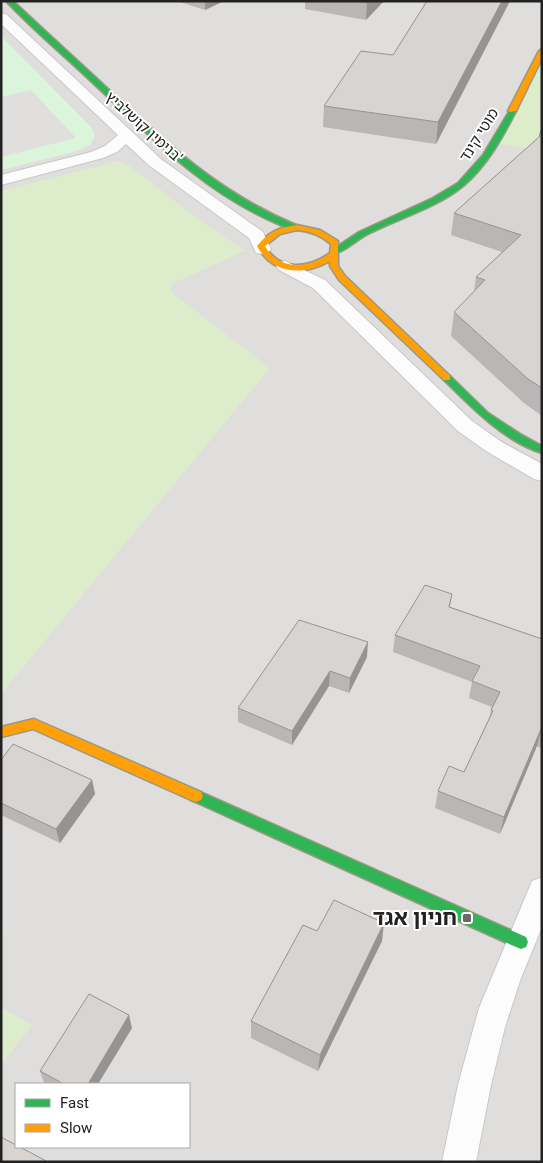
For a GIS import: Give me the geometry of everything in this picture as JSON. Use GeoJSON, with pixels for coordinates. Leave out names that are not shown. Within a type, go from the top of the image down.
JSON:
{"type":"FeatureCollection","features":[{"type":"Feature","properties":{"kind":"street","name":"בנימין קושלביץ'"},"geometry":{"type":"LineString","coordinates":[[9,1],[183,163],[214,187],[234,199],[295,228]]}},
{"type":"Feature","properties":{"kind":"street","name":"בנימין קושלביץ'"},"geometry":{"type":"LineString","coordinates":[[1,17],[156,163],[201,197],[239,221],[256,236],[262,249]]}},
{"type":"Feature","properties":{"kind":"street","name":"מוטי קינד"},"geometry":{"type":"LineString","coordinates":[[285,266],[300,268],[315,266],[327,261],[350,240],[447,194],[470,177],[481,165],[496,142],[542,51]]}},
{"type":"Feature","properties":{"kind":"street"},"geometry":{"type":"LineString","coordinates":[[76,162],[111,149],[127,135]]}},
{"type":"Feature","properties":{"kind":"street"},"geometry":{"type":"LineString","coordinates":[[1,180],[76,162],[102,158],[127,157],[156,163]]}},
{"type":"Feature","properties":{"kind":"street"},"geometry":{"type":"LineString","coordinates":[[542,450],[499,425],[478,409],[340,276],[334,266],[334,243],[328,236],[310,229],[295,228],[280,231],[269,236],[262,244],[262,249],[269,260],[320,284],[465,426],[505,453],[542,474]]}},
{"type":"Feature","properties":{"kind":"street"},"geometry":{"type":"LineString","coordinates":[[1,732],[34,724],[521,942]]}},
{"type":"Feature","properties":{"kind":"street"},"geometry":{"type":"LineString","coordinates":[[459,1162],[471,1094],[496,1007],[542,890]]}},
{"type":"Feature","properties":{"kind":"shaded area"},"geometry":{"type":"Polygon","coordinates":[[[1,1],[542,1],[542,1162],[1,1162],[1,1]]]}},
{"type":"Feature","properties":{"kind":"shaded area"},"geometry":{"type":"Polygon","coordinates":[[[31,90],[76,138],[1,157],[1,97],[31,90]]]}},
{"type":"Feature","properties":{"kind":"shaded area"},"geometry":{"type":"Polygon","coordinates":[[[1,828],[75,865],[23,923],[1,934],[1,828]]]}},
{"type":"Feature","properties":{"kind":"green space"},"geometry":{"type":"Polygon","coordinates":[[[1,36],[91,127],[95,136],[90,145],[74,152],[1,170],[1,36]]]}},
{"type":"Feature","properties":{"kind":"green space"},"geometry":{"type":"Polygon","coordinates":[[[542,63],[542,151],[500,144],[542,63]]]}},
{"type":"Feature","properties":{"kind":"green space"},"geometry":{"type":"Polygon","coordinates":[[[118,161],[131,167],[198,219],[245,251],[176,282],[171,286],[171,292],[270,368],[1,694],[1,191],[118,161]]]}},
{"type":"Feature","properties":{"kind":"green space"},"geometry":{"type":"Polygon","coordinates":[[[1,1007],[32,1025],[1,1065],[1,1007]]]}},
{"type":"Feature","properties":{"kind":"building"},"geometry":{"type":"Polygon","coordinates":[[[427,1],[502,1],[438,122],[324,106],[361,51],[393,55],[427,1]]]}},
{"type":"Feature","properties":{"kind":"building"},"geometry":{"type":"Polygon","coordinates":[[[541,130],[542,388],[528,379],[454,312],[485,280],[476,277],[521,235],[454,213],[539,137],[541,130]]]}},
{"type":"Feature","properties":{"kind":"building"},"geometry":{"type":"Polygon","coordinates":[[[425,585],[452,594],[449,607],[542,639],[542,730],[504,817],[438,791],[449,766],[464,772],[500,692],[472,681],[480,666],[395,635],[425,585]]]}},
{"type":"Feature","properties":{"kind":"building"},"geometry":{"type":"Polygon","coordinates":[[[299,620],[368,642],[350,678],[330,671],[292,731],[238,708],[299,620]]]}},
{"type":"Feature","properties":{"kind":"building"},"geometry":{"type":"Polygon","coordinates":[[[13,744],[92,780],[56,829],[1,803],[1,760],[13,744]]]}},
{"type":"Feature","properties":{"kind":"building"},"geometry":{"type":"Polygon","coordinates":[[[334,900],[384,923],[320,1055],[251,1021],[303,925],[317,931],[334,900]]]}},
{"type":"Feature","properties":{"kind":"building"},"geometry":{"type":"Polygon","coordinates":[[[89,994],[129,1015],[89,1083],[62,1083],[40,1071],[89,994]]]}},
{"type":"Feature","properties":{"kind":"building"},"geometry":{"type":"Polygon","coordinates":[[[1,1137],[15,1144],[15,1148],[22,1148],[48,1162],[1,1162],[1,1137]]]}},
{"type":"Feature","properties":{"kind":"traffic: fast"},"geometry":{"type":"LineString","coordinates":[[9,1],[161,142],[201,175],[245,205],[295,228]]}},
{"type":"Feature","properties":{"kind":"traffic: fast"},"geometry":{"type":"LineString","coordinates":[[335,252],[376,226],[436,200],[461,184],[486,156],[512,111]]}},
{"type":"Feature","properties":{"kind":"traffic: fast"},"geometry":{"type":"LineString","coordinates":[[447,378],[485,415],[516,436],[542,450]]}},
{"type":"Feature","properties":{"kind":"traffic: fast"},"geometry":{"type":"LineString","coordinates":[[196,796],[521,942]]}},
{"type":"Feature","properties":{"kind":"traffic: slow"},"geometry":{"type":"LineString","coordinates":[[512,111],[542,51]]}},
{"type":"Feature","properties":{"kind":"traffic: slow"},"geometry":{"type":"LineString","coordinates":[[334,254],[315,265],[294,268],[274,262],[266,256],[261,246],[277,232],[287,229],[307,229],[327,236],[335,243],[334,266],[342,278],[447,378]]}},
{"type":"Feature","properties":{"kind":"traffic: slow"},"geometry":{"type":"LineString","coordinates":[[1,732],[34,724],[196,796]]}},
{"type":"Feature","properties":{"kind":"place","name":"חניון אגד"},"geometry":{"type":"Point","coordinates":[467,918]}}]}
